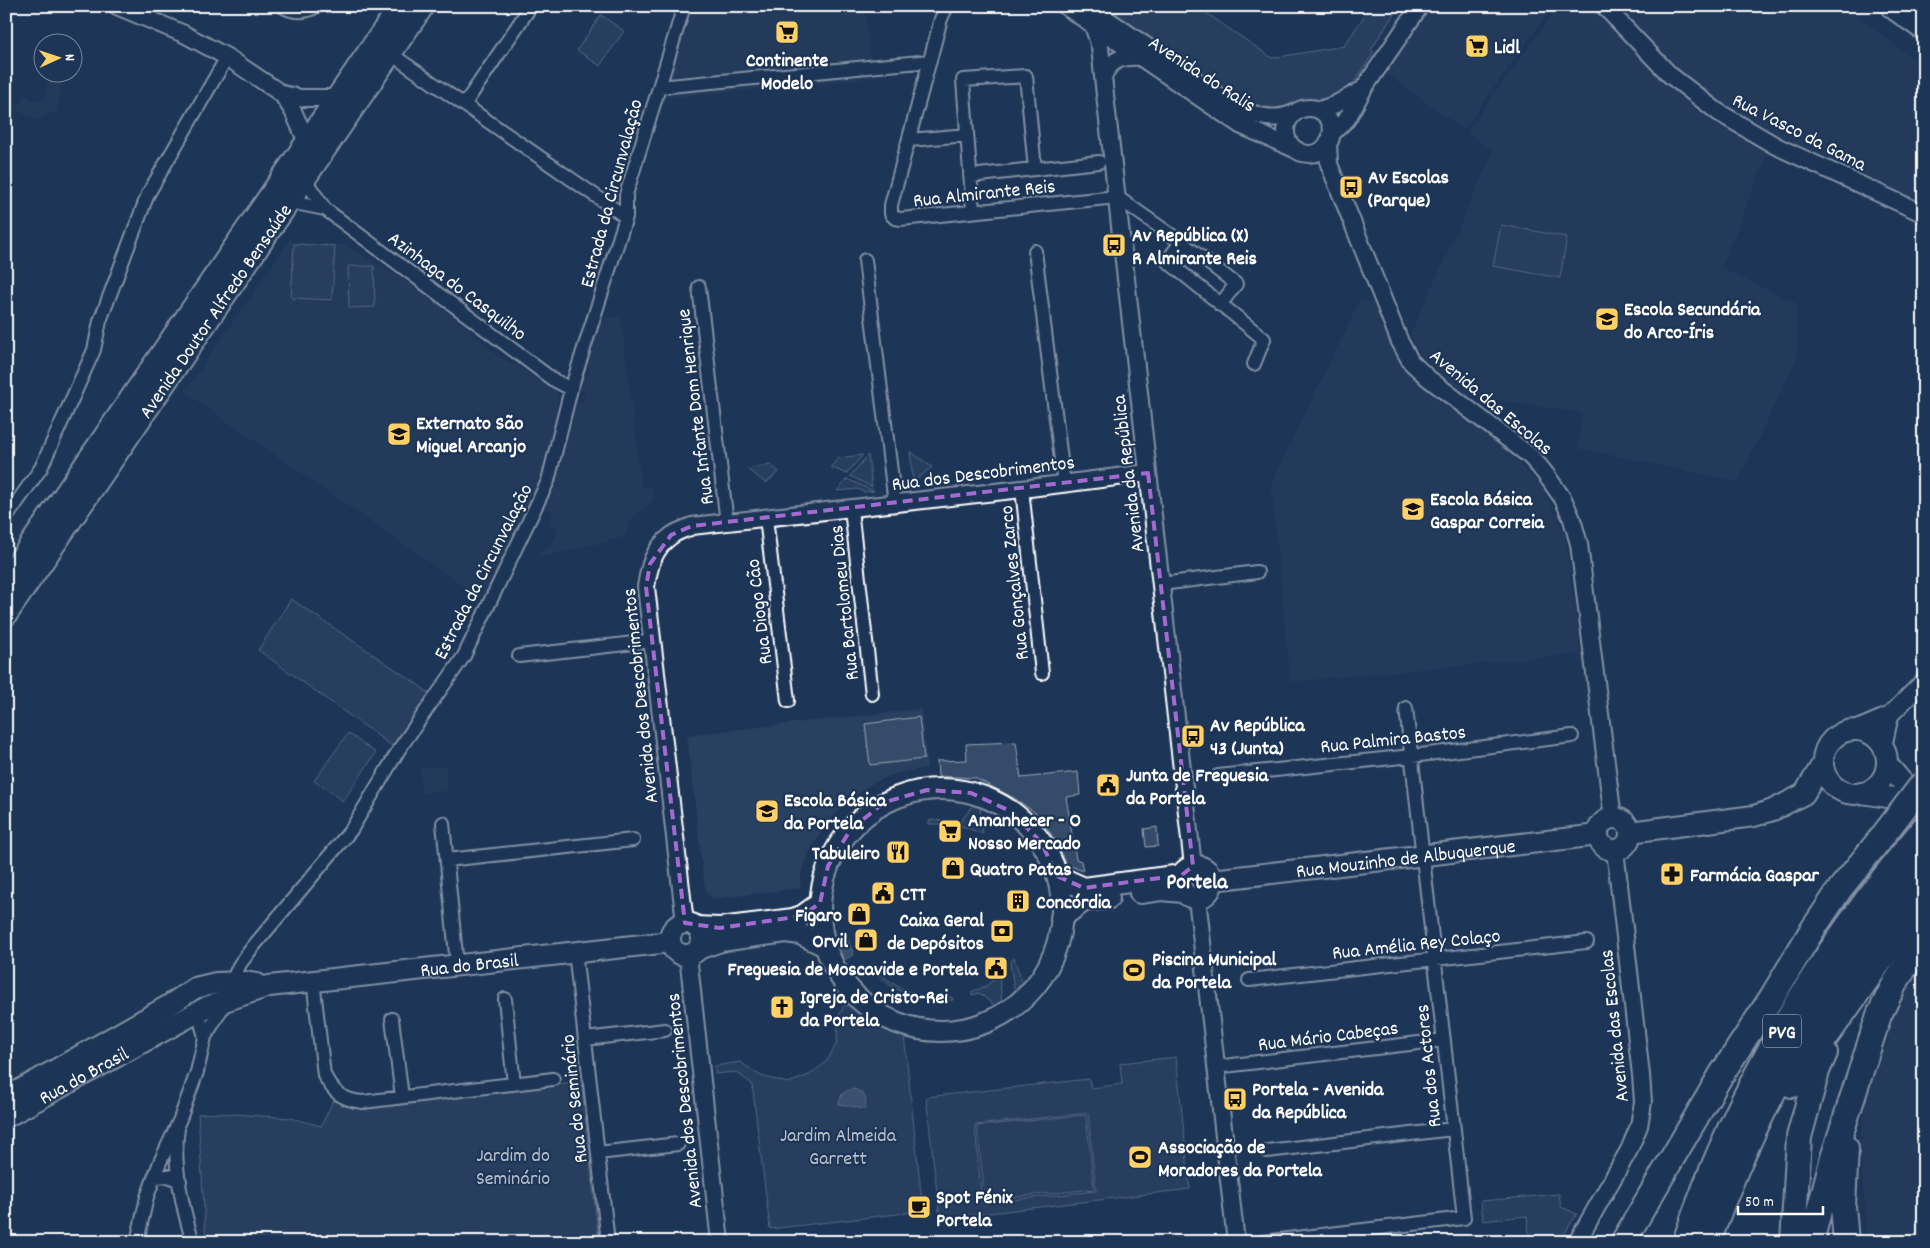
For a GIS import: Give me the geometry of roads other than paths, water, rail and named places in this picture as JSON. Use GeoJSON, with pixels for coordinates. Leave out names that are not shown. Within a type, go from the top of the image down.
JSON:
{"type":"FeatureCollection","features":[{"type":"Feature","properties":{"kind":"highway","name":"Avenida Doutor Alfredo Bensaúde"},"geometry":{"type":"LineString","coordinates":[[6,580],[400,6]]}},
{"type":"Feature","properties":{"kind":"highway","name":"Avenida Doutor Alfredo Bensaúde"},"geometry":{"type":"LineString","coordinates":[[6,615],[423,6]]}},
{"type":"Feature","properties":{"kind":"highway"},"geometry":{"type":"LineString","coordinates":[[1893,6],[1924,28]]}},
{"type":"Feature","properties":{"kind":"highway"},"geometry":{"type":"LineString","coordinates":[[1623,1242],[1721,1075],[1772,997],[1811,932],[1840,890],[1885,833],[1922,796]]}},
{"type":"Feature","properties":{"kind":"highway","name":"PVG"},"geometry":{"type":"LineString","coordinates":[[1708,1242],[1747,1144],[1780,1078],[1837,981],[1864,942],[1919,846]]}},
{"type":"Feature","properties":{"kind":"highway","name":"PVG"},"geometry":{"type":"LineString","coordinates":[[1685,1242],[1703,1192],[1740,1107],[1762,1064],[1807,989],[1866,902],[1919,846]]}},
{"type":"Feature","properties":{"kind":"highway"},"geometry":{"type":"LineString","coordinates":[[1747,1144],[1801,1072],[1924,899]]}},
{"type":"Feature","properties":{"kind":"highway"},"geometry":{"type":"LineString","coordinates":[[1811,1242],[1832,1161],[1856,1082],[1886,999],[1924,938]]}},
{"type":"Feature","properties":{"kind":"highway"},"geometry":{"type":"LineString","coordinates":[[1703,1192],[1725,1103],[1772,997]]}},
{"type":"Feature","properties":{"kind":"highway"},"geometry":{"type":"LineString","coordinates":[[1793,1242],[1799,1137],[1817,1071],[1845,1008]]}},
{"type":"Feature","properties":{"kind":"highway"},"geometry":{"type":"LineString","coordinates":[[1846,1242],[1843,1206],[1846,1146],[1856,1082]]}},
{"type":"Feature","properties":{"kind":"main road"},"geometry":{"type":"LineString","coordinates":[[1630,832],[1754,816],[1773,810],[1804,794],[1823,763],[1824,754],[1832,739],[1847,731],[1855,730],[1866,732],[1876,738],[1885,755],[1922,796]]}},
{"type":"Feature","properties":{"kind":"main road"},"geometry":{"type":"LineString","coordinates":[[1804,794],[1815,795],[1872,789],[1884,774],[1885,755]]}},
{"type":"Feature","properties":{"kind":"main road"},"geometry":{"type":"LineString","coordinates":[[1823,763],[1829,780],[1852,792],[1922,796]]}},
{"type":"Feature","properties":{"kind":"main road"},"geometry":{"type":"LineString","coordinates":[[942,789],[971,793],[998,804],[1022,820],[1041,842],[1057,876],[1061,897],[1061,918],[1058,940],[1047,968],[1031,992],[1020,1002],[996,1018],[968,1029],[940,1032],[911,1028],[884,1018],[871,1010],[850,990],[833,966],[825,946],[820,902],[828,866],[834,853],[851,829],[873,810],[899,796],[942,789]]}},
{"type":"Feature","properties":{"kind":"main road"},"geometry":{"type":"LineString","coordinates":[[1613,818],[1624,822],[1630,832],[1630,837],[1625,846],[1615,850],[1604,846],[1598,836],[1600,827],[1613,818]]}},
{"type":"Feature","properties":{"kind":"main road","name":"Rua Mouzinho de Albuquerque"},"geometry":{"type":"LineString","coordinates":[[1189,882],[1199,866],[1208,871],[1212,880],[1598,836]]}},
{"type":"Feature","properties":{"kind":"main road"},"geometry":{"type":"LineString","coordinates":[[1057,876],[1084,888],[1189,882]]}},
{"type":"Feature","properties":{"kind":"main road"},"geometry":{"type":"LineString","coordinates":[[1061,918],[1084,901],[1161,890],[1189,882]]}},
{"type":"Feature","properties":{"kind":"main road"},"geometry":{"type":"LineString","coordinates":[[820,902],[802,916],[793,919],[720,928],[690,925],[678,926],[672,931],[670,942],[675,951],[681,955],[722,941],[786,932],[800,934],[825,946]]}},
{"type":"Feature","properties":{"kind":"main road"},"geometry":{"type":"LineString","coordinates":[[690,925],[701,935],[702,940],[693,952]]}},
{"type":"Feature","properties":{"kind":"main road","name":"Rua do Brasil"},"geometry":{"type":"LineString","coordinates":[[6,1117],[205,1012],[245,982],[269,986],[670,942]]}},
{"type":"Feature","properties":{"kind":"main road","name":"Rua do Brasil"},"geometry":{"type":"LineString","coordinates":[[6,1098],[195,988],[204,986],[232,990]]}},
{"type":"Feature","properties":{"kind":"street"},"geometry":{"type":"LineString","coordinates":[[117,6],[184,34],[226,57],[282,94],[301,98],[337,98]]}},
{"type":"Feature","properties":{"kind":"street"},"geometry":{"type":"LineString","coordinates":[[282,6],[299,12],[317,6]]}},
{"type":"Feature","properties":{"kind":"street"},"geometry":{"type":"LineString","coordinates":[[464,105],[531,6]]}},
{"type":"Feature","properties":{"kind":"street","name":"Rua Almirante Reis"},"geometry":{"type":"LineString","coordinates":[[947,6],[941,19],[891,214],[895,218],[901,219],[1117,197]]}},
{"type":"Feature","properties":{"kind":"street","name":"Avenida do Ralis"},"geometry":{"type":"LineString","coordinates":[[1066,6],[1240,125],[1297,150]]}},
{"type":"Feature","properties":{"kind":"street","name":"Avenida do Ralis"},"geometry":{"type":"LineString","coordinates":[[1088,6],[1233,106],[1252,114],[1273,119],[1294,113]]}},
{"type":"Feature","properties":{"kind":"street"},"geometry":{"type":"LineString","coordinates":[[1330,138],[1330,123],[1328,118],[1319,110],[1302,109],[1294,113],[1286,125],[1286,132],[1291,146],[1297,150],[1305,153],[1314,153],[1322,149],[1347,119],[1364,88],[1420,6]]}},
{"type":"Feature","properties":{"kind":"street","name":"Rua Vasco da Gama"},"geometry":{"type":"LineString","coordinates":[[1604,6],[1670,75],[1718,112],[1776,146],[1924,214]]}},
{"type":"Feature","properties":{"kind":"street","name":"Estrada da Circunvalação"},"geometry":{"type":"LineString","coordinates":[[232,990],[240,964],[351,830],[400,748],[464,656],[548,481],[571,389],[626,217],[626,196],[683,7]]}},
{"type":"Feature","properties":{"kind":"street","name":"Avenida da República"},"geometry":{"type":"LineString","coordinates":[[1093,25],[1100,48],[1161,584],[1189,882],[1216,1067],[1236,1242]]}},
{"type":"Feature","properties":{"kind":"street"},"geometry":{"type":"LineString","coordinates":[[391,54],[626,217]]}},
{"type":"Feature","properties":{"kind":"street"},"geometry":{"type":"LineString","coordinates":[[1103,77],[1108,67],[1118,58],[1139,56]]}},
{"type":"Feature","properties":{"kind":"street"},"geometry":{"type":"LineString","coordinates":[[6,518],[41,468],[94,350],[100,321],[148,194],[226,57]]}},
{"type":"Feature","properties":{"kind":"street"},"geometry":{"type":"LineString","coordinates":[[659,87],[930,61]]}},
{"type":"Feature","properties":{"kind":"street"},"geometry":{"type":"LineString","coordinates":[[973,211],[963,80],[1026,76],[1035,169]]}},
{"type":"Feature","properties":{"kind":"street"},"geometry":{"type":"LineString","coordinates":[[1319,110],[1334,105],[1364,88]]}},
{"type":"Feature","properties":{"kind":"street"},"geometry":{"type":"LineString","coordinates":[[282,94],[293,111],[307,142]]}},
{"type":"Feature","properties":{"kind":"street"},"geometry":{"type":"LineString","coordinates":[[910,140],[967,135]]}},
{"type":"Feature","properties":{"kind":"street","name":"Avenida das Escolas"},"geometry":{"type":"LineString","coordinates":[[1330,138],[1329,164],[1400,342],[1411,362],[1428,378],[1530,456],[1548,476],[1572,519],[1579,544],[1613,818]]}},
{"type":"Feature","properties":{"kind":"street"},"geometry":{"type":"LineString","coordinates":[[970,176],[1099,162]]}},
{"type":"Feature","properties":{"kind":"street","name":"Azinhaga do Casquilho"},"geometry":{"type":"LineString","coordinates":[[305,180],[325,209],[552,379],[571,389]]}},
{"type":"Feature","properties":{"kind":"street"},"geometry":{"type":"LineString","coordinates":[[1117,197],[1236,284],[1220,305]]}},
{"type":"Feature","properties":{"kind":"street","name":"Azinhaga do Casquilho"},"geometry":{"type":"LineString","coordinates":[[290,202],[325,209]]}},
{"type":"Feature","properties":{"kind":"street"},"geometry":{"type":"LineString","coordinates":[[1181,242],[1167,261],[1264,339],[1254,364]]}},
{"type":"Feature","properties":{"kind":"street"},"geometry":{"type":"LineString","coordinates":[[1035,251],[1064,484]]}},
{"type":"Feature","properties":{"kind":"street"},"geometry":{"type":"LineString","coordinates":[[864,260],[895,504]]}},
{"type":"Feature","properties":{"kind":"street","name":"Rua Infante Dom Henrique"},"geometry":{"type":"LineString","coordinates":[[699,287],[727,523]]}},
{"type":"Feature","properties":{"kind":"street","name":"Rua dos Descobrimentos"},"geometry":{"type":"LineString","coordinates":[[823,512],[1148,473]]}},
{"type":"Feature","properties":{"kind":"street","name":"Rua Gonçalves Zarco"},"geometry":{"type":"LineString","coordinates":[[1022,489],[1042,673]]}},
{"type":"Feature","properties":{"kind":"street","name":"Rua Bartolomeu Dias"},"geometry":{"type":"LineString","coordinates":[[851,509],[872,694]]}},
{"type":"Feature","properties":{"kind":"street","name":"Avenida dos Descobrimentos"},"geometry":{"type":"LineString","coordinates":[[690,925],[646,587],[650,564],[658,549],[671,536],[692,526],[823,512]]}},
{"type":"Feature","properties":{"kind":"street","name":"Rua Diogo Cão"},"geometry":{"type":"LineString","coordinates":[[766,518],[788,701]]}},
{"type":"Feature","properties":{"kind":"street"},"geometry":{"type":"LineString","coordinates":[[1161,584],[1257,572]]}},
{"type":"Feature","properties":{"kind":"street"},"geometry":{"type":"LineString","coordinates":[[519,656],[652,641]]}},
{"type":"Feature","properties":{"kind":"street"},"geometry":{"type":"LineString","coordinates":[[1855,730],[1890,715],[1924,681]]}},
{"type":"Feature","properties":{"kind":"street","name":"Rua dos Actores"},"geometry":{"type":"LineString","coordinates":[[1262,1242],[1464,1218],[1406,708]]}},
{"type":"Feature","properties":{"kind":"street"},"geometry":{"type":"LineString","coordinates":[[1885,755],[1890,715]]}},
{"type":"Feature","properties":{"kind":"street","name":"Rua Palmira Bastos"},"geometry":{"type":"LineString","coordinates":[[1218,776],[1412,756],[1572,736]]}},
{"type":"Feature","properties":{"kind":"street"},"geometry":{"type":"LineString","coordinates":[[443,823],[457,964]]}},
{"type":"Feature","properties":{"kind":"street"},"geometry":{"type":"LineString","coordinates":[[447,860],[633,840]]}},
{"type":"Feature","properties":{"kind":"street","name":"Avenida das Escolas"},"geometry":{"type":"LineString","coordinates":[[1577,1242],[1628,1150],[1643,1112],[1641,1075],[1615,850]]}},
{"type":"Feature","properties":{"kind":"street","name":"Rua Amélia Rey Colaço"},"geometry":{"type":"LineString","coordinates":[[1249,980],[1587,942]]}},
{"type":"Feature","properties":{"kind":"street","name":"Rua do Seminário"},"geometry":{"type":"LineString","coordinates":[[575,952],[608,1242]]}},
{"type":"Feature","properties":{"kind":"street","name":"Avenida dos Descobrimentos"},"geometry":{"type":"LineString","coordinates":[[693,952],[720,1242]]}},
{"type":"Feature","properties":{"kind":"street"},"geometry":{"type":"LineString","coordinates":[[313,980],[324,1075],[331,1089],[350,1100],[363,1102],[553,1079]]}},
{"type":"Feature","properties":{"kind":"street"},"geometry":{"type":"LineString","coordinates":[[138,1242],[142,1214],[154,1177],[180,1119],[197,1072],[205,1037],[205,1012],[195,998],[184,996]]}},
{"type":"Feature","properties":{"kind":"street"},"geometry":{"type":"LineString","coordinates":[[504,999],[514,1084]]}},
{"type":"Feature","properties":{"kind":"street"},"geometry":{"type":"LineString","coordinates":[[205,1012],[205,1037]]}},
{"type":"Feature","properties":{"kind":"street"},"geometry":{"type":"LineString","coordinates":[[392,1019],[402,1097]]}},
{"type":"Feature","properties":{"kind":"street"},"geometry":{"type":"LineString","coordinates":[[585,1039],[665,1030]]}},
{"type":"Feature","properties":{"kind":"street","name":"Rua Mário Cabeças"},"geometry":{"type":"LineString","coordinates":[[1216,1067],[1444,1040]]}},
{"type":"Feature","properties":{"kind":"street"},"geometry":{"type":"LineString","coordinates":[[180,1119],[177,1148],[180,1181],[193,1242]]}},
{"type":"Feature","properties":{"kind":"street"},"geometry":{"type":"LineString","coordinates":[[1267,1151],[1453,1129]]}},
{"type":"Feature","properties":{"kind":"street"},"geometry":{"type":"LineString","coordinates":[[598,1153],[678,1144]]}},
{"type":"Feature","properties":{"kind":"street"},"geometry":{"type":"LineString","coordinates":[[154,1177],[168,1176],[180,1181]]}},
{"type":"Feature","properties":{"kind":"place","name":"Continente Modelo"},"geometry":{"type":"Point","coordinates":[787,32]}},
{"type":"Feature","properties":{"kind":"place","name":"Lidl"},"geometry":{"type":"Point","coordinates":[1477,46]}},
{"type":"Feature","properties":{"kind":"place","name":"Av Escolas (Parque)"},"geometry":{"type":"Point","coordinates":[1351,187]}},
{"type":"Feature","properties":{"kind":"place","name":"Av República (X) R Almirante Reis"},"geometry":{"type":"Point","coordinates":[1114,245]}},
{"type":"Feature","properties":{"kind":"place","name":"Escola Secundária do Arco-Íris"},"geometry":{"type":"Point","coordinates":[1607,319]}},
{"type":"Feature","properties":{"kind":"place","name":"Externato São Miguel Arcanjo"},"geometry":{"type":"Point","coordinates":[399,434]}},
{"type":"Feature","properties":{"kind":"place","name":"Escola Básica Gaspar Correia"},"geometry":{"type":"Point","coordinates":[1413,509]}},
{"type":"Feature","properties":{"kind":"place","name":"Av República 43 (Junta)"},"geometry":{"type":"Point","coordinates":[1193,736]}},
{"type":"Feature","properties":{"kind":"place","name":"Junta de Freguesia da Portela"},"geometry":{"type":"Point","coordinates":[1108,785]}},
{"type":"Feature","properties":{"kind":"place","name":"Escola Básica da Portela"},"geometry":{"type":"Point","coordinates":[767,811]}},
{"type":"Feature","properties":{"kind":"place","name":"Amanhecer - O Nosso Mercado"},"geometry":{"type":"Point","coordinates":[950,831]}},
{"type":"Feature","properties":{"kind":"place","name":"Tabuleiro"},"geometry":{"type":"Point","coordinates":[898,852]}},
{"type":"Feature","properties":{"kind":"place","name":"Quatro Patas"},"geometry":{"type":"Point","coordinates":[953,868]}},
{"type":"Feature","properties":{"kind":"place","name":"Farmácia Gaspar"},"geometry":{"type":"Point","coordinates":[1672,874]}},
{"type":"Feature","properties":{"kind":"place","name":"CTT"},"geometry":{"type":"Point","coordinates":[883,893]}},
{"type":"Feature","properties":{"kind":"place","name":"Concórdia"},"geometry":{"type":"Point","coordinates":[1018,901]}},
{"type":"Feature","properties":{"kind":"place","name":"Figaro"},"geometry":{"type":"Point","coordinates":[859,914]}},
{"type":"Feature","properties":{"kind":"place","name":"Caixa Geral de Depósitos"},"geometry":{"type":"Point","coordinates":[1002,931]}},
{"type":"Feature","properties":{"kind":"place","name":"Orvil"},"geometry":{"type":"Point","coordinates":[866,940]}},
{"type":"Feature","properties":{"kind":"place","name":"Freguesia de Moscavide e Portela"},"geometry":{"type":"Point","coordinates":[996,968]}},
{"type":"Feature","properties":{"kind":"place","name":"Piscina Municipal da Portela"},"geometry":{"type":"Point","coordinates":[1134,970]}},
{"type":"Feature","properties":{"kind":"place","name":"Igreja de Cristo-Rei da Portela"},"geometry":{"type":"Point","coordinates":[782,1007]}},
{"type":"Feature","properties":{"kind":"place","name":"Portela - Avenida da República"},"geometry":{"type":"Point","coordinates":[1235,1099]}},
{"type":"Feature","properties":{"kind":"place","name":"Associação de Moradores da Portela"},"geometry":{"type":"Point","coordinates":[1140,1157]}},
{"type":"Feature","properties":{"kind":"place","name":"Spot Fénix Portela"},"geometry":{"type":"Point","coordinates":[919,1207]}},
{"type":"Feature","properties":{"kind":"district","name":"Portela"},"geometry":{"type":"Point","coordinates":[1197,880]}},
{"type":"Feature","properties":{"kind":"park label","name":"Jardim Almeida Garrett"},"geometry":{"type":"Point","coordinates":[838,1146]}},
{"type":"Feature","properties":{"kind":"park label","name":"Jardim do Seminário"},"geometry":{"type":"Point","coordinates":[513,1166]}}]}
